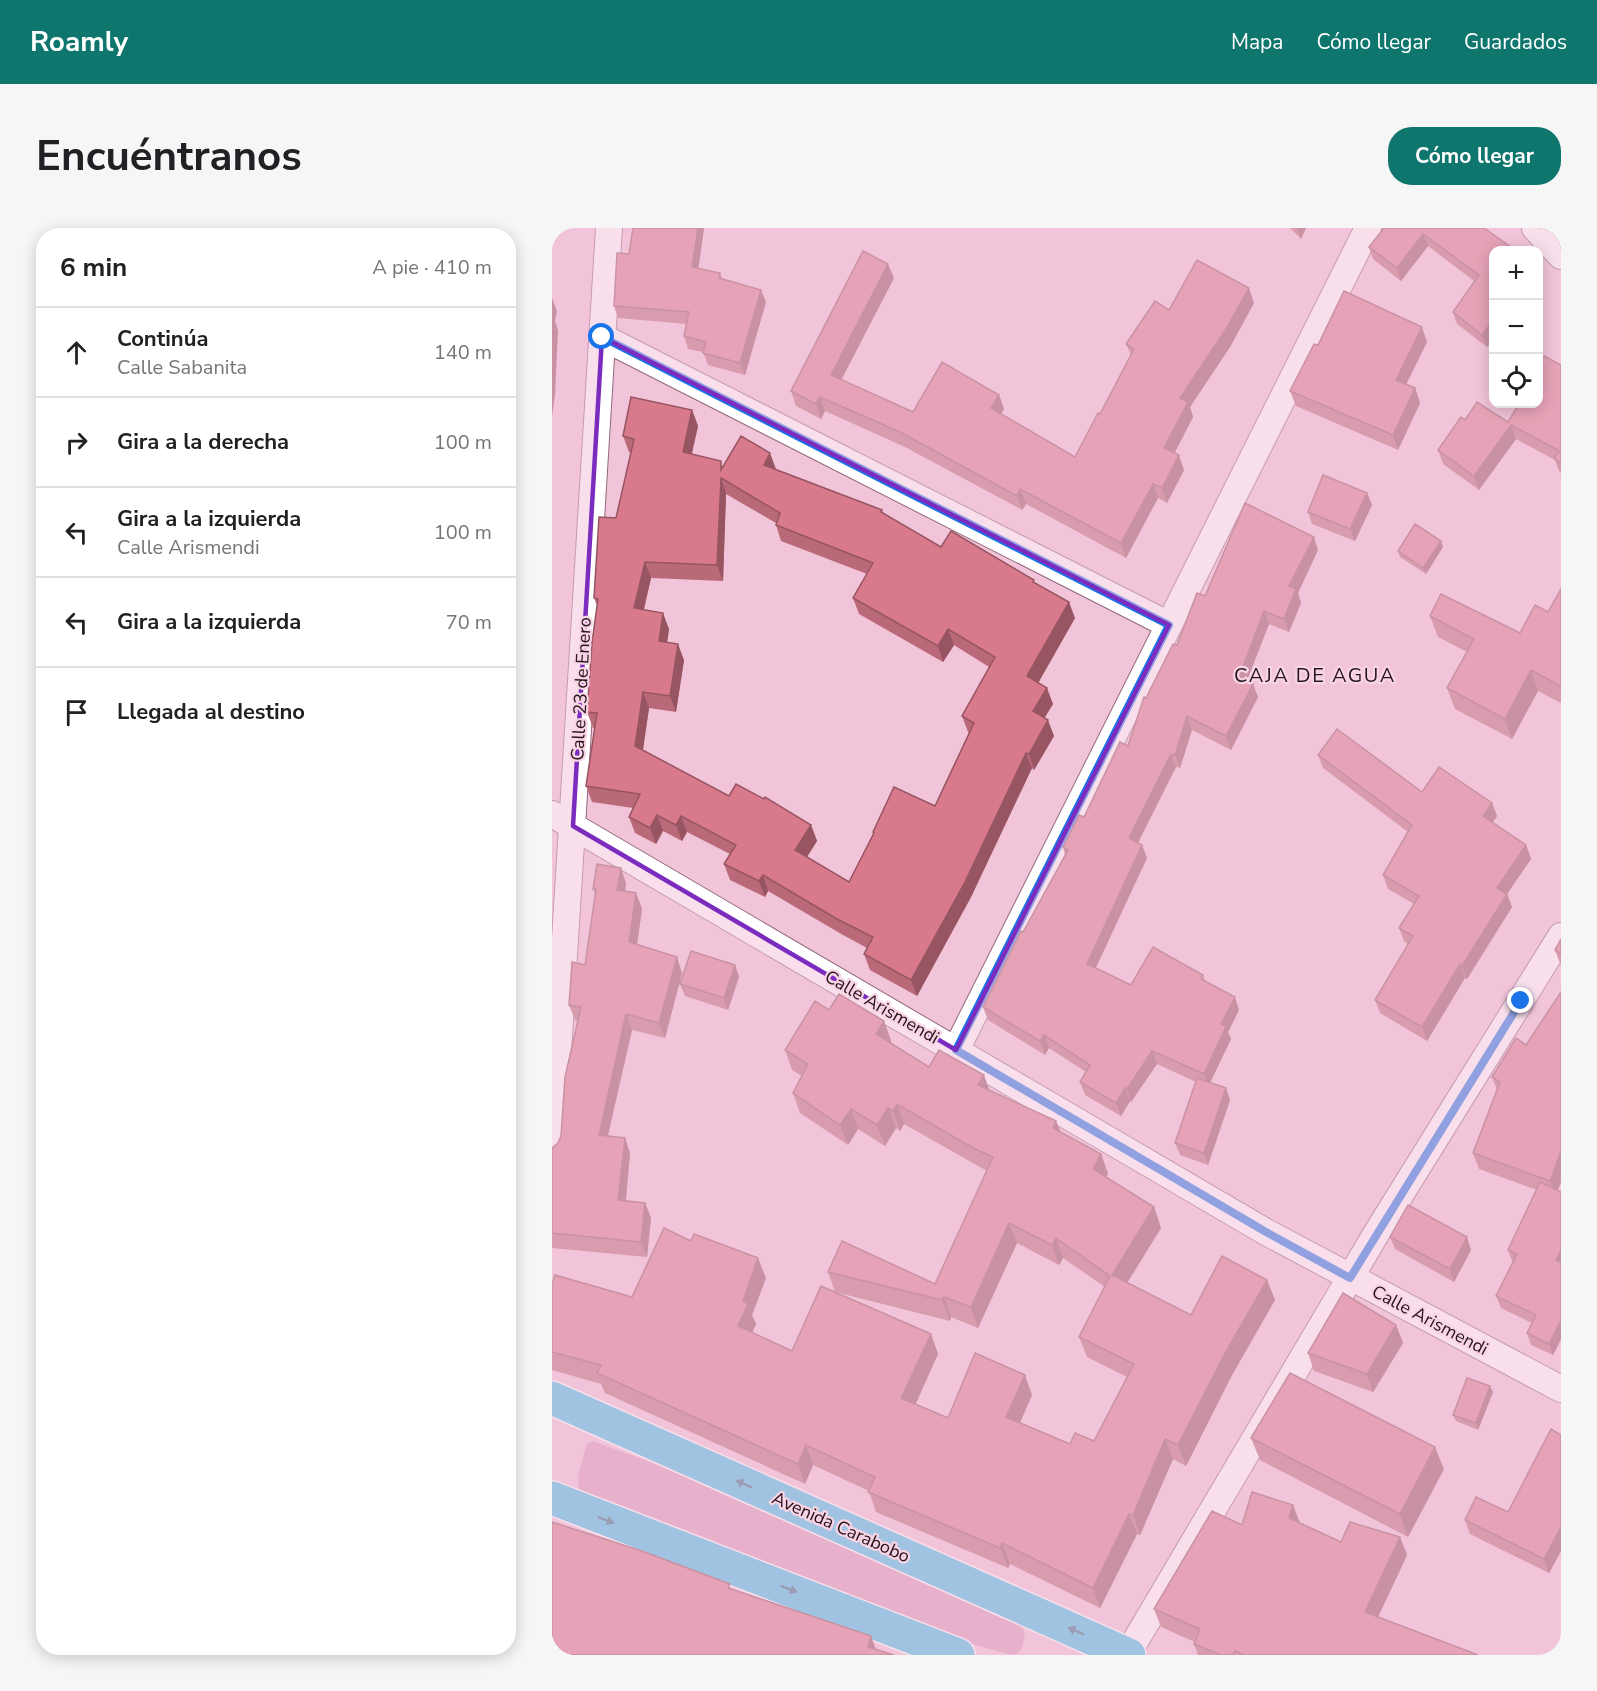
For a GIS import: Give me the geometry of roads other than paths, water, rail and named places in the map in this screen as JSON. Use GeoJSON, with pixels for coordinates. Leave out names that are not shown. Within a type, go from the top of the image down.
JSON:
{"type":"FeatureCollection","features":[{"type":"Feature","properties":{"kind":"highway","name":"Avenida Carabobo"},"geometry":{"type":"LineString","coordinates":[[552,1398],[1128,1655]]}},
{"type":"Feature","properties":{"kind":"highway"},"geometry":{"type":"LineString","coordinates":[[552,1498],[958,1655]]}},
{"type":"Feature","properties":{"kind":"street","name":"Calle 23 de Enero"},"geometry":{"type":"LineString","coordinates":[[552,1150],[562,820],[609,228]]}},
{"type":"Feature","properties":{"kind":"street"},"geometry":{"type":"LineString","coordinates":[[956,1050],[1368,228]]}},
{"type":"Feature","properties":{"kind":"street"},"geometry":{"type":"LineString","coordinates":[[1535,228],[1561,256]]}},
{"type":"Feature","properties":{"kind":"street"},"geometry":{"type":"LineString","coordinates":[[602,337],[1169,625]]}},
{"type":"Feature","properties":{"kind":"street","name":"Calle Arismendi"},"geometry":{"type":"LineString","coordinates":[[562,820],[1266,1232],[1561,1389]]}},
{"type":"Feature","properties":{"kind":"street"},"geometry":{"type":"LineString","coordinates":[[1128,1655],[1350,1278],[1561,936]]}},
{"type":"Feature","properties":{"kind":"district","name":"CAJA DE AGUA"},"geometry":{"type":"Point","coordinates":[1315,675]}}]}
